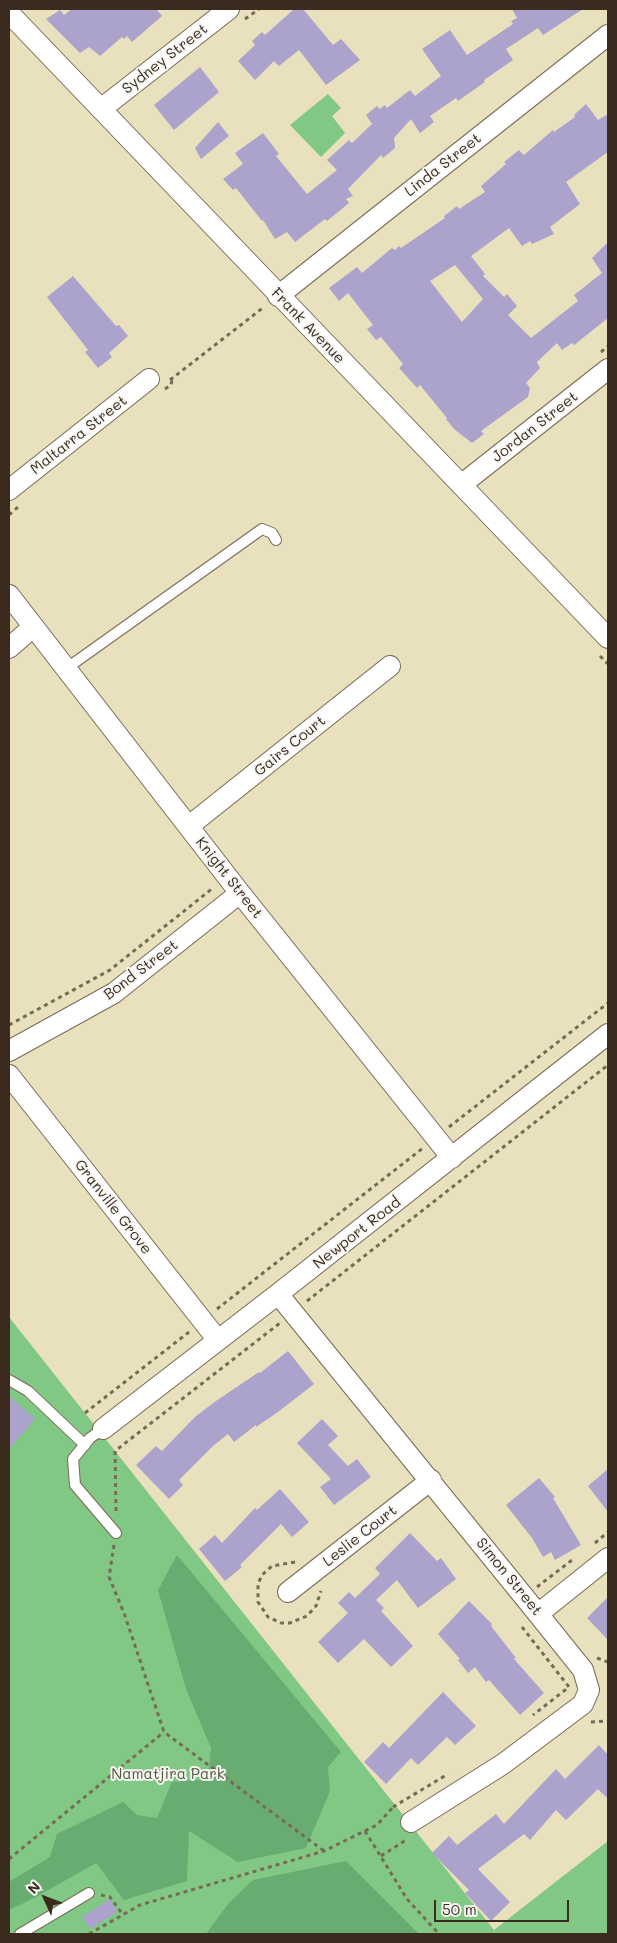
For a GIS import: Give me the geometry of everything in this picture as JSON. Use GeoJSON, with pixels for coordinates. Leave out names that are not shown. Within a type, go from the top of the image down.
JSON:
{"type":"FeatureCollection","features":[{"type":"Feature","properties":{"kind":"street","name":"Sydney Street"},"geometry":{"type":"LineString","coordinates":[[102,109],[229,9]]}},
{"type":"Feature","properties":{"kind":"street","name":"Frank Avenue"},"geometry":{"type":"LineString","coordinates":[[9,13],[278,296],[608,638]]}},
{"type":"Feature","properties":{"kind":"street","name":"Linda Street"},"geometry":{"type":"LineString","coordinates":[[278,296],[608,35]]}},
{"type":"Feature","properties":{"kind":"street","name":"Jordan Street"},"geometry":{"type":"LineString","coordinates":[[461,485],[608,369]]}},
{"type":"Feature","properties":{"kind":"street","name":"Maltarra Street"},"geometry":{"type":"LineString","coordinates":[[9,490],[150,379]]}},
{"type":"Feature","properties":{"kind":"street","name":"Knight Street"},"geometry":{"type":"LineString","coordinates":[[9,595],[190,826],[240,893],[452,1158]]}},
{"type":"Feature","properties":{"kind":"street"},"geometry":{"type":"LineString","coordinates":[[9,648],[33,627]]}},
{"type":"Feature","properties":{"kind":"street","name":"Gairs Court"},"geometry":{"type":"LineString","coordinates":[[190,826],[390,666]]}},
{"type":"Feature","properties":{"kind":"street","name":"Bond Street"},"geometry":{"type":"LineString","coordinates":[[9,1051],[114,993],[240,893]]}},
{"type":"Feature","properties":{"kind":"street","name":"Newport Road"},"geometry":{"type":"LineString","coordinates":[[103,1429],[452,1158],[608,1034]]}},
{"type":"Feature","properties":{"kind":"street","name":"Granville Grove"},"geometry":{"type":"LineString","coordinates":[[9,1075],[217,1339]]}},
{"type":"Feature","properties":{"kind":"street","name":"Simon Street"},"geometry":{"type":"LineString","coordinates":[[278,1294],[431,1480],[583,1670],[590,1690],[583,1704],[503,1764],[411,1822]]}},
{"type":"Feature","properties":{"kind":"street","name":"Leslie Court"},"geometry":{"type":"LineString","coordinates":[[288,1592],[431,1480]]}},
{"type":"Feature","properties":{"kind":"street"},"geometry":{"type":"LineString","coordinates":[[538,1614],[608,1558]]}},
{"type":"Feature","properties":{"kind":"lane"},"geometry":{"type":"LineString","coordinates":[[67,668],[262,529],[272,533],[276,540]]}},
{"type":"Feature","properties":{"kind":"lane"},"geometry":{"type":"LineString","coordinates":[[9,1380],[28,1391],[85,1445]]}},
{"type":"Feature","properties":{"kind":"lane"},"geometry":{"type":"LineString","coordinates":[[103,1429],[90,1438],[73,1459],[75,1485],[116,1533]]}},
{"type":"Feature","properties":{"kind":"lane"},"geometry":{"type":"LineString","coordinates":[[20,1934],[89,1893]]}},
{"type":"Feature","properties":{"kind":"path"},"geometry":{"type":"LineString","coordinates":[[150,379],[172,380],[278,296]]}},
{"type":"Feature","properties":{"kind":"path"},"geometry":{"type":"LineString","coordinates":[[9,1025],[110,970],[214,887]]}},
{"type":"Feature","properties":{"kind":"path"},"geometry":{"type":"LineString","coordinates":[[85,1413],[608,1003]]}},
{"type":"Feature","properties":{"kind":"path"},"geometry":{"type":"LineString","coordinates":[[307,1301],[608,1065]]}},
{"type":"Feature","properties":{"kind":"path"},"geometry":{"type":"LineString","coordinates":[[285,1332],[279,1324],[115,1451],[116,1533],[109,1577],[124,1613],[164,1732],[324,1851]]}},
{"type":"Feature","properties":{"kind":"path"},"geometry":{"type":"LineString","coordinates":[[522,1626],[569,1687],[529,1719]]}},
{"type":"Feature","properties":{"kind":"path"},"geometry":{"type":"LineString","coordinates":[[9,1860],[164,1732]]}},
{"type":"Feature","properties":{"kind":"path"},"geometry":{"type":"LineString","coordinates":[[89,1934],[140,1905],[324,1851],[377,1824],[392,1807],[452,1772]]}},
{"type":"Feature","properties":{"kind":"path"},"geometry":{"type":"LineString","coordinates":[[381,1856],[412,1836],[411,1822],[392,1807]]}},
{"type":"Feature","properties":{"kind":"path"},"geometry":{"type":"LineString","coordinates":[[365,1831],[407,1899],[439,1934]]}},
{"type":"Feature","properties":{"kind":"path"},"geometry":{"type":"LineString","coordinates":[[89,1893],[110,1896],[123,1915]]}},
{"type":"Feature","properties":{"kind":"green space"},"geometry":{"type":"Polygon","coordinates":[[[328,94],[341,108],[332,116],[345,133],[321,157],[290,125],[328,94]]]}},
{"type":"Feature","properties":{"kind":"green space","name":"Namatjira Park"},"geometry":{"type":"Polygon","coordinates":[[[9,1317],[494,1930],[608,1841],[608,1934],[9,1934],[9,1317]]]}},
{"type":"Feature","properties":{"kind":"green space"},"geometry":{"type":"Polygon","coordinates":[[[177,1555],[341,1752],[328,1767],[330,1791],[306,1848],[238,1862],[189,1831],[187,1881],[124,1900],[96,1863],[9,1910],[9,1882],[50,1857],[57,1834],[123,1802],[137,1815],[157,1818],[172,1782],[208,1779],[211,1748],[186,1689],[158,1590],[177,1555]]]}},
{"type":"Feature","properties":{"kind":"green space"},"geometry":{"type":"Polygon","coordinates":[[[346,1861],[419,1934],[206,1934],[228,1904],[253,1880],[346,1861]]]}},
{"type":"Feature","properties":{"kind":"building"},"geometry":{"type":"Polygon","coordinates":[[[72,9],[156,9],[162,16],[132,42],[127,36],[124,39],[122,37],[100,56],[89,47],[80,53],[46,19],[60,10],[64,15],[72,9]]]}},
{"type":"Feature","properties":{"kind":"building"},"geometry":{"type":"Polygon","coordinates":[[[294,9],[303,9],[333,45],[341,39],[360,60],[326,85],[299,50],[279,66],[274,61],[255,80],[238,61],[255,45],[252,41],[262,32],[265,35],[294,9]]]}},
{"type":"Feature","properties":{"kind":"building"},"geometry":{"type":"Polygon","coordinates":[[[512,9],[583,9],[543,35],[538,28],[506,49],[513,60],[458,101],[456,98],[430,116],[434,122],[420,133],[411,119],[394,138],[395,148],[383,158],[381,155],[348,189],[353,196],[346,199],[349,203],[327,221],[325,219],[295,242],[287,232],[275,239],[263,220],[236,188],[233,190],[223,179],[243,164],[235,153],[263,133],[279,154],[276,156],[307,194],[337,170],[327,160],[349,140],[352,143],[372,124],[366,115],[377,106],[380,109],[385,105],[387,108],[410,90],[415,96],[441,76],[422,49],[450,30],[467,55],[513,24],[511,21],[517,18],[512,9]]]}},
{"type":"Feature","properties":{"kind":"building"},"geometry":{"type":"Polygon","coordinates":[[[200,67],[219,92],[174,130],[154,105],[200,67]]]}},
{"type":"Feature","properties":{"kind":"building"},"geometry":{"type":"Polygon","coordinates":[[[586,104],[598,120],[608,114],[608,152],[566,182],[580,204],[550,227],[554,234],[532,244],[530,241],[522,246],[509,228],[471,256],[485,274],[483,276],[504,297],[507,294],[517,306],[508,315],[531,338],[578,301],[574,295],[602,273],[592,258],[608,242],[608,318],[574,345],[572,343],[562,350],[557,343],[537,362],[540,368],[526,383],[530,388],[528,397],[481,431],[484,434],[472,443],[454,429],[420,385],[417,388],[399,368],[403,364],[381,337],[376,340],[367,329],[373,325],[348,293],[339,301],[329,288],[357,267],[362,273],[392,248],[395,250],[399,246],[401,248],[445,218],[444,216],[457,206],[459,209],[485,192],[481,186],[506,164],[504,162],[519,150],[524,155],[553,130],[554,132],[575,117],[574,115],[586,104]],[[455,265],[430,281],[462,322],[483,299],[455,265]]]}},
{"type":"Feature","properties":{"kind":"building"},"geometry":{"type":"Polygon","coordinates":[[[218,122],[229,136],[201,159],[195,148],[218,122]]]}},
{"type":"Feature","properties":{"kind":"building"},"geometry":{"type":"Polygon","coordinates":[[[73,276],[116,326],[119,325],[128,336],[109,353],[112,357],[98,368],[85,352],[88,350],[47,297],[73,276]]]}},
{"type":"Feature","properties":{"kind":"building"},"geometry":{"type":"Polygon","coordinates":[[[288,1351],[314,1384],[278,1412],[256,1427],[256,1425],[234,1442],[228,1434],[213,1446],[179,1480],[183,1485],[169,1499],[136,1465],[156,1446],[162,1451],[195,1417],[213,1403],[260,1373],[288,1351]]]}},
{"type":"Feature","properties":{"kind":"building"},"geometry":{"type":"Polygon","coordinates":[[[9,1396],[35,1419],[9,1449],[9,1396]]]}},
{"type":"Feature","properties":{"kind":"building"},"geometry":{"type":"Polygon","coordinates":[[[322,1419],[338,1436],[328,1445],[348,1466],[357,1459],[371,1477],[334,1505],[320,1487],[331,1479],[297,1443],[322,1419]]]}},
{"type":"Feature","properties":{"kind":"building"},"geometry":{"type":"Polygon","coordinates":[[[608,1469],[608,1512],[588,1486],[608,1469]]]}},
{"type":"Feature","properties":{"kind":"building"},"geometry":{"type":"Polygon","coordinates":[[[539,1478],[555,1497],[553,1498],[581,1545],[555,1560],[551,1552],[543,1557],[532,1538],[506,1505],[539,1478]]]}},
{"type":"Feature","properties":{"kind":"building"},"geometry":{"type":"Polygon","coordinates":[[[280,1489],[309,1522],[292,1537],[281,1524],[240,1565],[242,1567],[225,1581],[199,1549],[215,1535],[222,1543],[255,1508],[257,1510],[280,1489]]]}},
{"type":"Feature","properties":{"kind":"building"},"geometry":{"type":"Polygon","coordinates":[[[410,1533],[437,1561],[441,1558],[456,1579],[418,1608],[397,1580],[376,1600],[384,1608],[381,1611],[413,1646],[391,1667],[364,1639],[338,1663],[318,1642],[348,1613],[338,1603],[349,1592],[355,1598],[380,1574],[375,1568],[410,1533]]]}},
{"type":"Feature","properties":{"kind":"building"},"geometry":{"type":"Polygon","coordinates":[[[608,1597],[608,1640],[587,1618],[608,1597]]]}},
{"type":"Feature","properties":{"kind":"building"},"geometry":{"type":"Polygon","coordinates":[[[469,1601],[492,1624],[491,1626],[516,1658],[514,1659],[544,1693],[520,1715],[489,1680],[486,1682],[475,1667],[468,1673],[458,1660],[460,1659],[438,1634],[469,1601]]]}},
{"type":"Feature","properties":{"kind":"building"},"geometry":{"type":"Polygon","coordinates":[[[443,1692],[476,1726],[455,1745],[447,1737],[418,1765],[411,1758],[386,1784],[364,1762],[383,1742],[389,1748],[443,1692]]]}},
{"type":"Feature","properties":{"kind":"building"},"geometry":{"type":"Polygon","coordinates":[[[599,1745],[608,1755],[608,1799],[598,1789],[566,1820],[556,1810],[530,1840],[524,1834],[478,1869],[510,1902],[491,1921],[465,1893],[469,1890],[432,1853],[449,1836],[457,1845],[496,1814],[504,1824],[556,1769],[565,1779],[599,1745]]]}},
{"type":"Feature","properties":{"kind":"building"},"geometry":{"type":"Polygon","coordinates":[[[110,1899],[117,1912],[90,1929],[82,1917],[110,1899]]]}}]}
